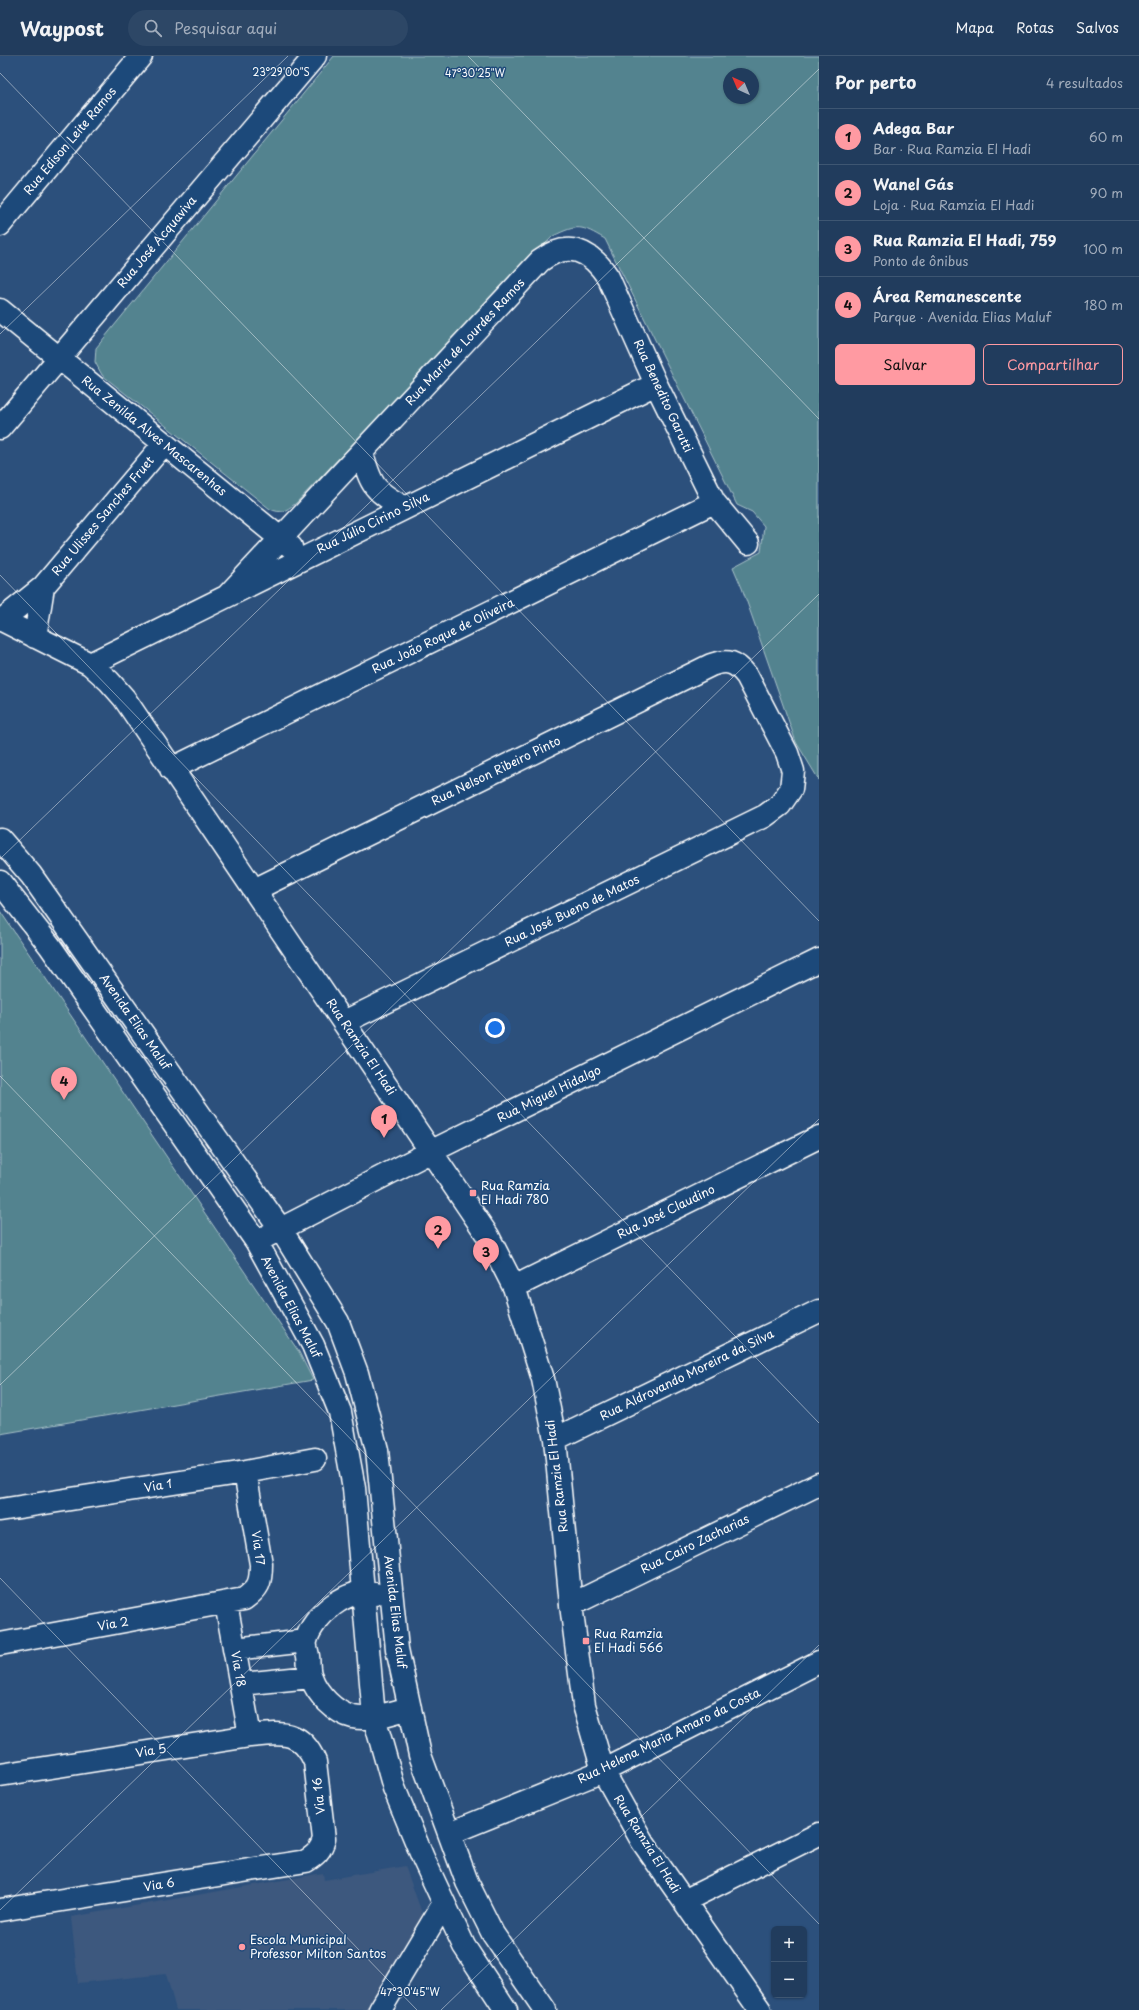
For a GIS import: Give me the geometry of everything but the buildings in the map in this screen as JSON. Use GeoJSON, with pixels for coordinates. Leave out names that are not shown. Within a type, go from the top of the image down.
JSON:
{"type":"FeatureCollection","features":[{"type":"Feature","properties":{"kind":"street","name":"Rua Edison Leite Ramos"},"geometry":{"type":"LineString","coordinates":[[0,225],[141,56]]}},
{"type":"Feature","properties":{"kind":"street","name":"Rua José Acquaviva"},"geometry":{"type":"LineString","coordinates":[[0,428],[60,359],[315,56]]}},
{"type":"Feature","properties":{"kind":"street","name":"Rua Maria de Lourdes Ramos"},"geometry":{"type":"LineString","coordinates":[[228,594],[540,262],[556,250],[578,251]]}},
{"type":"Feature","properties":{"kind":"street","name":"Rua Benedito Garutti"},"geometry":{"type":"LineString","coordinates":[[578,251],[598,263],[608,277],[656,384],[714,502],[748,543]]}},
{"type":"Feature","properties":{"kind":"street","name":"Rua Zenilda Alves Mascarenhas"},"geometry":{"type":"LineString","coordinates":[[0,310],[163,445],[293,549],[301,552],[312,553]]}},
{"type":"Feature","properties":{"kind":"street","name":"Rua Júlio Cirino Silva"},"geometry":{"type":"LineString","coordinates":[[90,664],[228,594],[656,384]]}},
{"type":"Feature","properties":{"kind":"street","name":"Rua Ulisses Sanches Fruet"},"geometry":{"type":"LineString","coordinates":[[1,620],[43,587],[163,445]]}},
{"type":"Feature","properties":{"kind":"street"},"geometry":{"type":"LineString","coordinates":[[362,453],[373,485],[379,492],[405,508]]}},
{"type":"Feature","properties":{"kind":"street","name":"Rua João Roque de Oliveira"},"geometry":{"type":"LineString","coordinates":[[171,769],[714,502]]}},
{"type":"Feature","properties":{"kind":"street","name":"Rua Ulisses Sanches Fruet"},"geometry":{"type":"LineString","coordinates":[[35,637],[43,587]]}},
{"type":"Feature","properties":{"kind":"street","name":"Rua Ramzia El Hadi"},"geometry":{"type":"LineString","coordinates":[[1,620],[90,664],[109,681],[124,698],[206,822],[344,1022],[488,1236],[514,1287],[543,1379],[555,1440],[571,1605],[584,1705],[603,1771],[642,1841],[760,2010]]}},
{"type":"Feature","properties":{"kind":"street","name":"Rua Nelson Ribeiro Pinto"},"geometry":{"type":"LineString","coordinates":[[254,890],[711,665],[722,661],[732,661],[740,666],[747,676],[787,753],[793,771],[791,789]]}},
{"type":"Feature","properties":{"kind":"street","name":"Rua José Bueno de Matos"},"geometry":{"type":"LineString","coordinates":[[344,1022],[765,816],[780,805],[791,789]]}},
{"type":"Feature","properties":{"kind":"street","name":"Avenida Elias Maluf"},"geometry":{"type":"LineString","coordinates":[[0,839],[31,875],[280,1228],[338,1322],[357,1373],[377,1450],[397,1649],[420,1754],[468,1882],[493,1934],[545,2010]]}},
{"type":"Feature","properties":{"kind":"street","name":"Avenida Elias Maluf"},"geometry":{"type":"LineString","coordinates":[[0,882],[50,946],[256,1241],[314,1345],[340,1412],[354,1488],[374,1717],[394,1788],[423,1858],[464,1946],[506,2010]]}},
{"type":"Feature","properties":{"kind":"street","name":"Rua Miguel Hidalgo"},"geometry":{"type":"LineString","coordinates":[[280,1228],[819,960]]}},
{"type":"Feature","properties":{"kind":"street","name":"Rua José Claudino"},"geometry":{"type":"LineString","coordinates":[[514,1287],[819,1137]]}},
{"type":"Feature","properties":{"kind":"street","name":"Avenida Elias Maluf"},"geometry":{"type":"LineString","coordinates":[[256,1241],[280,1228]]}},
{"type":"Feature","properties":{"kind":"street","name":"Rua Aldrovando Moreira da Silva"},"geometry":{"type":"LineString","coordinates":[[555,1440],[819,1311]]}},
{"type":"Feature","properties":{"kind":"street","name":"Via 1"},"geometry":{"type":"LineString","coordinates":[[0,1510],[245,1472],[315,1459]]}},
{"type":"Feature","properties":{"kind":"street","name":"Via 17"},"geometry":{"type":"LineString","coordinates":[[226,1603],[244,1599],[256,1590],[261,1579],[261,1564],[245,1472]]}},
{"type":"Feature","properties":{"kind":"street","name":"Rua Cairo Zacharias"},"geometry":{"type":"LineString","coordinates":[[571,1605],[819,1484]]}},
{"type":"Feature","properties":{"kind":"street"},"geometry":{"type":"LineString","coordinates":[[397,1649],[380,1599],[376,1594],[362,1592],[342,1599],[328,1608],[315,1624],[306,1641],[311,1677],[324,1698],[339,1712],[354,1718],[374,1717],[410,1708]]}},
{"type":"Feature","properties":{"kind":"street","name":"Via 2"},"geometry":{"type":"LineString","coordinates":[[0,1644],[226,1603]]}},
{"type":"Feature","properties":{"kind":"street","name":"Via 18"},"geometry":{"type":"LineString","coordinates":[[226,1603],[250,1736]]}},
{"type":"Feature","properties":{"kind":"street"},"geometry":{"type":"LineString","coordinates":[[234,1649],[306,1641]]}},
{"type":"Feature","properties":{"kind":"street","name":"Rua Helena Maria Amaro da Costa"},"geometry":{"type":"LineString","coordinates":[[450,1833],[603,1771],[819,1662]]}},
{"type":"Feature","properties":{"kind":"street"},"geometry":{"type":"LineString","coordinates":[[241,1684],[311,1677]]}},
{"type":"Feature","properties":{"kind":"street","name":"Via 5"},"geometry":{"type":"LineString","coordinates":[[0,1775],[250,1736],[281,1733],[292,1735],[300,1740]]}},
{"type":"Feature","properties":{"kind":"street","name":"Via 16"},"geometry":{"type":"LineString","coordinates":[[300,1740],[311,1751],[315,1762],[324,1840],[322,1848],[316,1855]]}},
{"type":"Feature","properties":{"kind":"street"},"geometry":{"type":"LineString","coordinates":[[684,1901],[819,1834]]}},
{"type":"Feature","properties":{"kind":"street","name":"Via 6"},"geometry":{"type":"LineString","coordinates":[[0,1910],[306,1861],[316,1855]]}},
{"type":"Feature","properties":{"kind":"street"},"geometry":{"type":"LineString","coordinates":[[380,2010],[444,1903]]}},
{"type":"Feature","properties":{"kind":"shaded area","name":"Escola Municipal Professor Milton Santos"},"geometry":{"type":"Polygon","coordinates":[[[405,1866],[425,1921],[375,2010],[176,2010],[166,1974],[78,1983],[71,1917],[323,1873],[324,1880],[405,1866]]]}},
{"type":"Feature","properties":{"kind":"green space"},"geometry":{"type":"Polygon","coordinates":[[[334,56],[819,56],[819,780],[796,742],[742,588],[733,567],[761,552],[764,526],[752,512],[737,505],[605,239],[590,231],[579,228],[568,229],[553,236],[295,504],[283,511],[270,509],[102,375],[95,362],[96,348],[334,56]]]}},
{"type":"Feature","properties":{"kind":"green space"},"geometry":{"type":"Polygon","coordinates":[[[0,911],[299,1352],[313,1380],[0,1434],[0,911]]]}},
{"type":"Feature","properties":{"kind":"place","name":"Área Remanescente"},"geometry":{"type":"Point","coordinates":[64,1100]}},
{"type":"Feature","properties":{"kind":"place","name":"Adega Bar"},"geometry":{"type":"Point","coordinates":[384,1138]}},
{"type":"Feature","properties":{"kind":"place","name":"Rua Ramzia El Hadi 780"},"geometry":{"type":"Point","coordinates":[473,1193]}},
{"type":"Feature","properties":{"kind":"place","name":"Wanel Gás"},"geometry":{"type":"Point","coordinates":[438,1249]}},
{"type":"Feature","properties":{"kind":"place","name":"Rua Ramzia El Hadi, 759"},"geometry":{"type":"Point","coordinates":[486,1271]}},
{"type":"Feature","properties":{"kind":"place","name":"Rua Ramzia El Hadi 566"},"geometry":{"type":"Point","coordinates":[586,1641]}},
{"type":"Feature","properties":{"kind":"place","name":"Escola Municipal Professor Milton Santos"},"geometry":{"type":"Point","coordinates":[242,1947]}}]}
